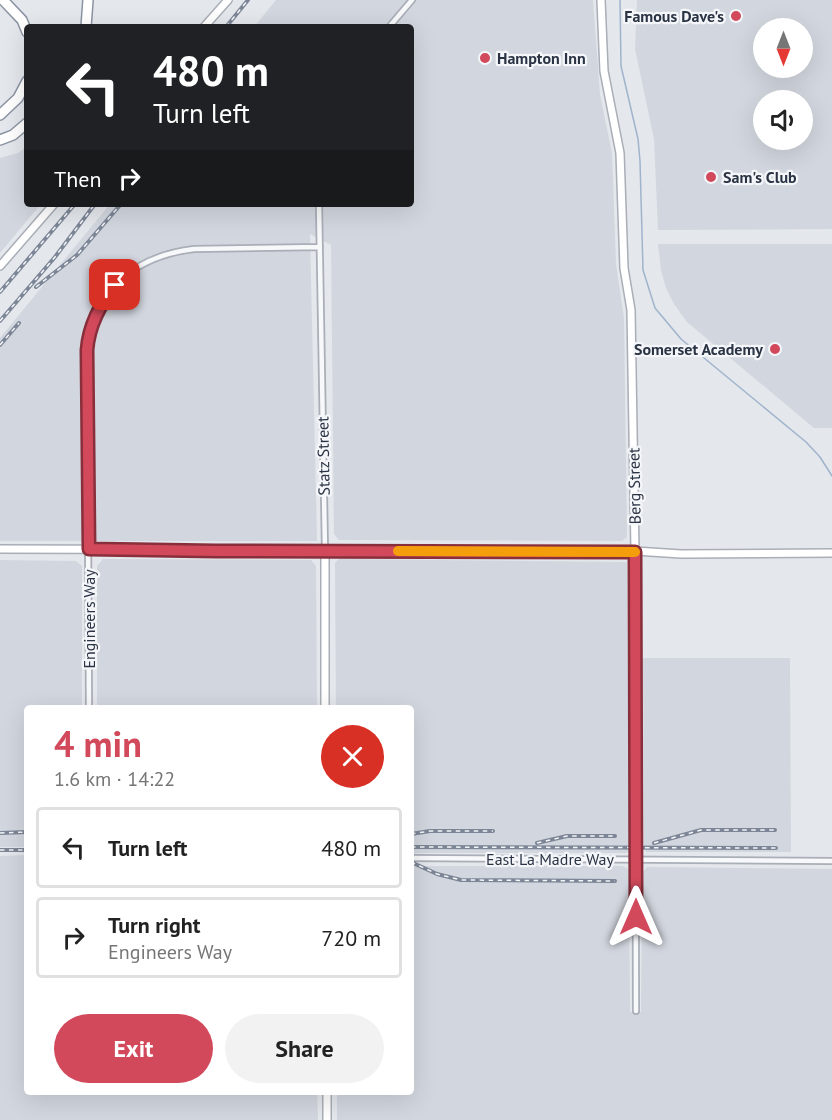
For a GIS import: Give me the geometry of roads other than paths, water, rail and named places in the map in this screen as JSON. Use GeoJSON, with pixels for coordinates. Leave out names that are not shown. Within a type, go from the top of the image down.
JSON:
{"type":"FeatureCollection","features":[{"type":"Feature","properties":{"kind":"highway"},"geometry":{"type":"LineString","coordinates":[[3,0],[24,25]]}},
{"type":"Feature","properties":{"kind":"highway"},"geometry":{"type":"LineString","coordinates":[[86,24],[88,0]]}},
{"type":"Feature","properties":{"kind":"highway"},"geometry":{"type":"LineString","coordinates":[[0,115],[18,98],[24,87]]}},
{"type":"Feature","properties":{"kind":"highway"},"geometry":{"type":"LineString","coordinates":[[0,140],[13,135],[24,126]]}},
{"type":"Feature","properties":{"kind":"street"},"geometry":{"type":"LineString","coordinates":[[207,24],[228,0]]}},
{"type":"Feature","properties":{"kind":"street"},"geometry":{"type":"LineString","coordinates":[[392,24],[412,0]]}},
{"type":"Feature","properties":{"kind":"street","name":"Berg Street"},"geometry":{"type":"LineString","coordinates":[[601,0],[604,71],[620,153],[624,268],[631,309],[635,552],[636,1011]]}},
{"type":"Feature","properties":{"kind":"street"},"geometry":{"type":"LineString","coordinates":[[1,263],[51,207]]}},
{"type":"Feature","properties":{"kind":"street","name":"Statz Street"},"geometry":{"type":"LineString","coordinates":[[320,207],[325,705]]}},
{"type":"Feature","properties":{"kind":"street","name":"Engineers Way"},"geometry":{"type":"LineString","coordinates":[[89,705],[87,350],[94,319],[100,305],[115,285],[136,267],[155,257],[173,252],[194,249],[320,248]]}},
{"type":"Feature","properties":{"kind":"street"},"geometry":{"type":"LineString","coordinates":[[0,549],[832,553]]}},
{"type":"Feature","properties":{"kind":"street","name":"East La Madre Way"},"geometry":{"type":"LineString","coordinates":[[414,858],[832,861]]}},
{"type":"Feature","properties":{"kind":"street"},"geometry":{"type":"LineString","coordinates":[[327,1095],[327,1120]]}},
{"type":"Feature","properties":{"kind":"waterway"},"geometry":{"type":"LineString","coordinates":[[620,0],[621,66],[638,139],[640,161],[643,270],[655,308],[681,339],[806,442],[820,457],[832,476]]}},
{"type":"Feature","properties":{"kind":"railway"},"geometry":{"type":"LineString","coordinates":[[228,24],[248,0]]}},
{"type":"Feature","properties":{"kind":"railway"},"geometry":{"type":"LineString","coordinates":[[0,292],[72,207]]}},
{"type":"Feature","properties":{"kind":"railway"},"geometry":{"type":"LineString","coordinates":[[0,321],[55,257],[93,207]]}},
{"type":"Feature","properties":{"kind":"railway"},"geometry":{"type":"LineString","coordinates":[[36,287],[77,255],[118,207]]}},
{"type":"Feature","properties":{"kind":"railway"},"geometry":{"type":"LineString","coordinates":[[0,345],[19,323]]}},
{"type":"Feature","properties":{"kind":"railway"},"geometry":{"type":"LineString","coordinates":[[654,843],[701,830],[775,830]]}},
{"type":"Feature","properties":{"kind":"railway"},"geometry":{"type":"LineString","coordinates":[[414,834],[430,831],[493,831]]}},
{"type":"Feature","properties":{"kind":"railway"},"geometry":{"type":"LineString","coordinates":[[0,833],[24,832]]}},
{"type":"Feature","properties":{"kind":"railway"},"geometry":{"type":"LineString","coordinates":[[537,843],[567,836],[615,836]]}},
{"type":"Feature","properties":{"kind":"railway"},"geometry":{"type":"LineString","coordinates":[[414,847],[776,848]]}},
{"type":"Feature","properties":{"kind":"railway"},"geometry":{"type":"LineString","coordinates":[[0,850],[24,850]]}},
{"type":"Feature","properties":{"kind":"railway"},"geometry":{"type":"LineString","coordinates":[[414,863],[437,874],[461,880],[615,881]]}},
{"type":"Feature","properties":{"kind":"place","name":"Famous Dave's"},"geometry":{"type":"Point","coordinates":[736,16]}},
{"type":"Feature","properties":{"kind":"place","name":"Hampton Inn"},"geometry":{"type":"Point","coordinates":[485,58]}},
{"type":"Feature","properties":{"kind":"place","name":"Sam's Club"},"geometry":{"type":"Point","coordinates":[711,177]}},
{"type":"Feature","properties":{"kind":"place","name":"Somerset Academy"},"geometry":{"type":"Point","coordinates":[775,349]}}]}
